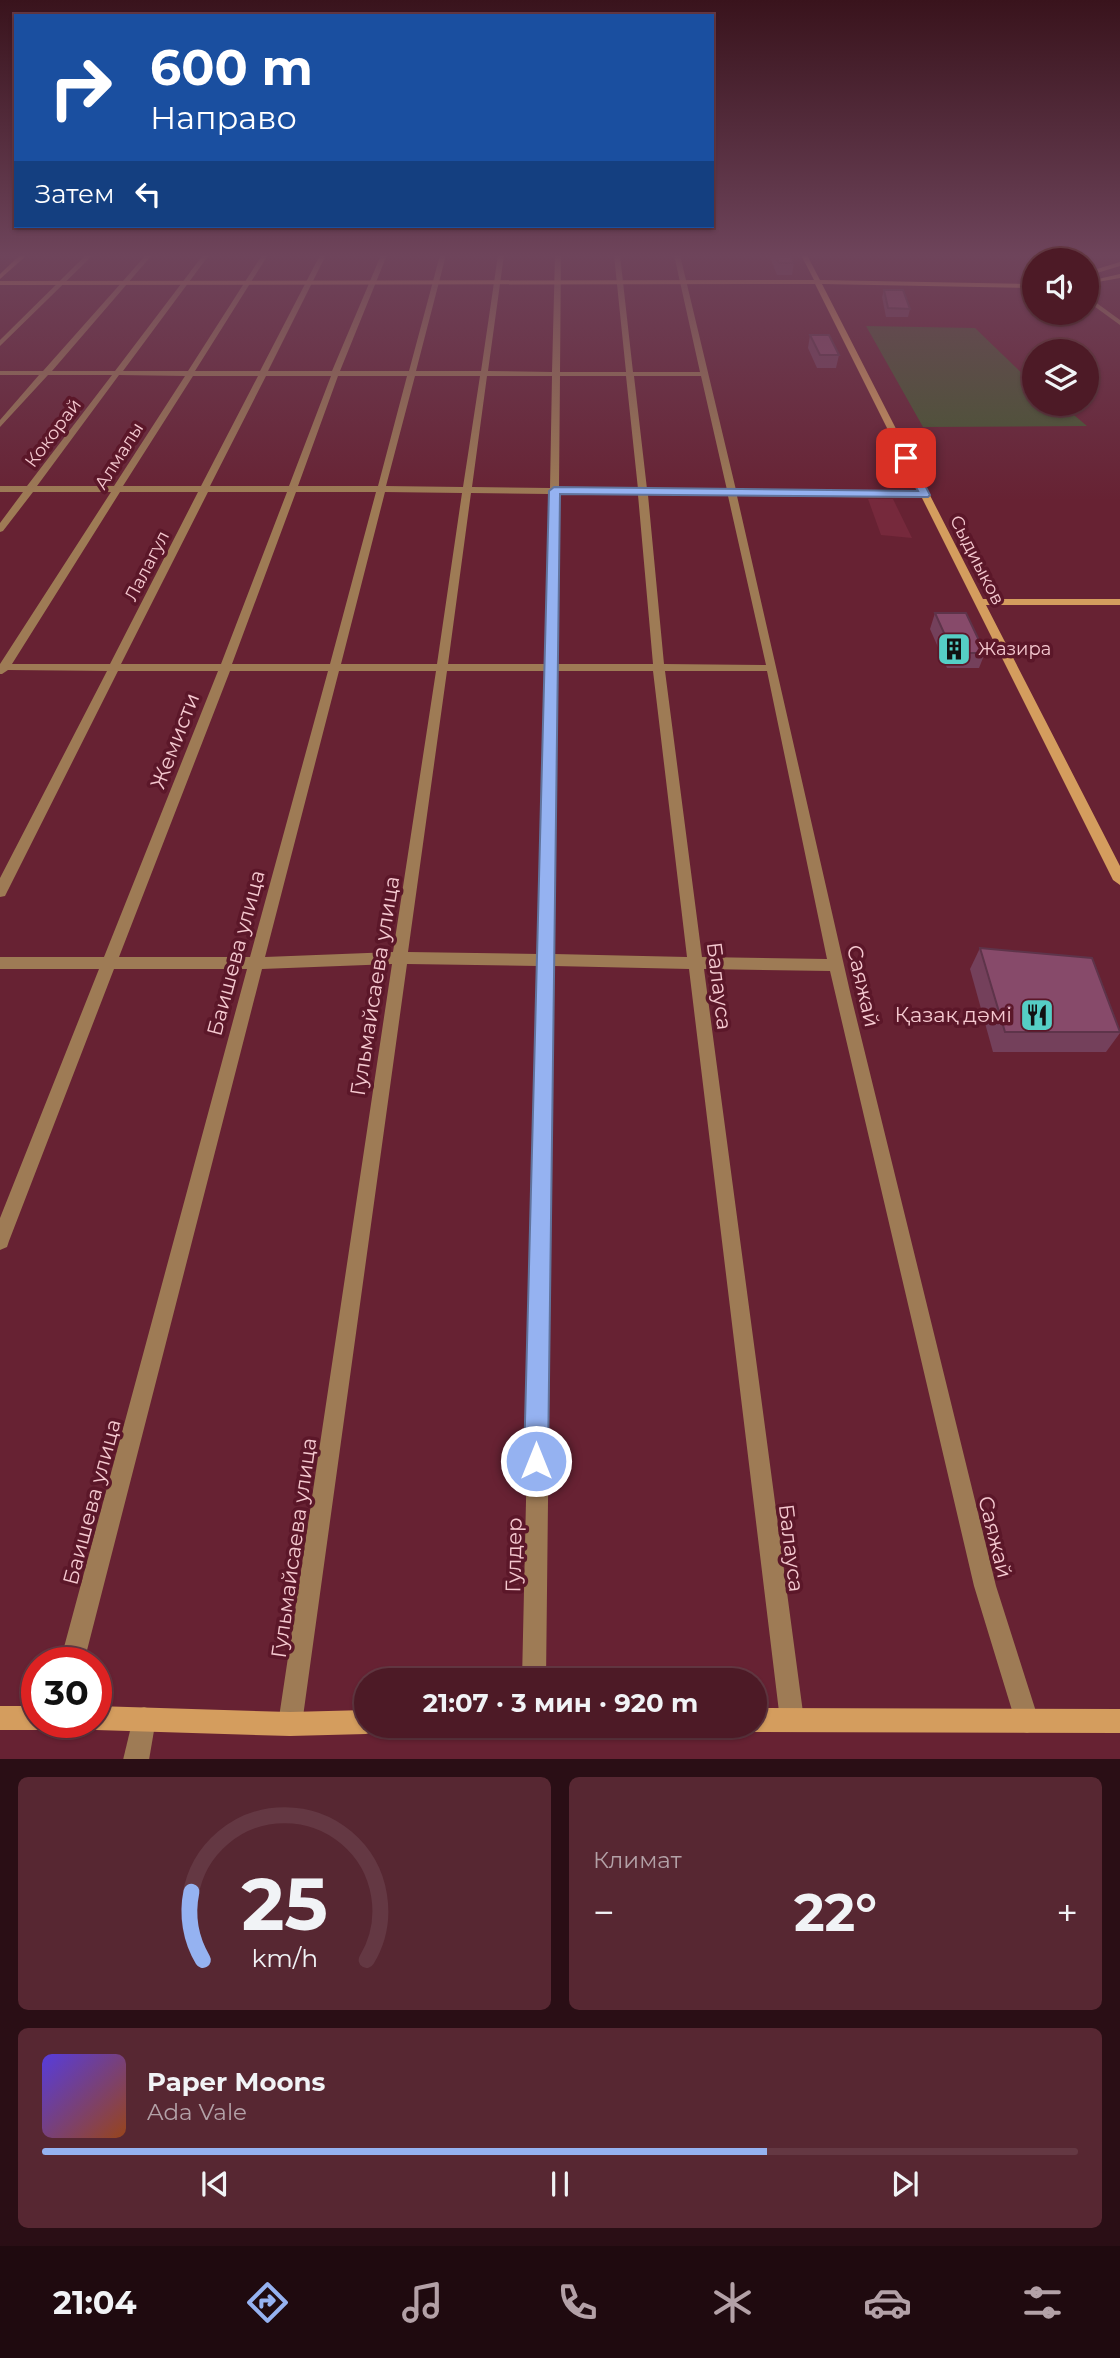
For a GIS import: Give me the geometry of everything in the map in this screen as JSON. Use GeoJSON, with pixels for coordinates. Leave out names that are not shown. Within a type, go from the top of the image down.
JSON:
{"type":"FeatureCollection","features":[{"type":"Feature","properties":{"kind":"street"},"geometry":{"type":"LineString","coordinates":[[0,425],[77,337]]}},
{"type":"Feature","properties":{"kind":"street","name":"Кокорай"},"geometry":{"type":"LineString","coordinates":[[0,529],[145,337]]}},
{"type":"Feature","properties":{"kind":"street","name":"Алмалы"},"geometry":{"type":"LineString","coordinates":[[2,669],[214,337]]}},
{"type":"Feature","properties":{"kind":"street","name":"Лалагул"},"geometry":{"type":"LineString","coordinates":[[0,892],[281,337]]}},
{"type":"Feature","properties":{"kind":"street","name":"Жемисти"},"geometry":{"type":"LineString","coordinates":[[0,1241],[226,666],[351,337]]}},
{"type":"Feature","properties":{"kind":"street","name":"Баишева улица"},"geometry":{"type":"LineString","coordinates":[[76,1647],[421,337]]}},
{"type":"Feature","properties":{"kind":"street","name":"Гульмайсаева улица"},"geometry":{"type":"LineString","coordinates":[[290,1724],[490,337]]}},
{"type":"Feature","properties":{"kind":"street","name":"Гулдер"},"geometry":{"type":"LineString","coordinates":[[534,1668],[550,668],[558,337]]}},
{"type":"Feature","properties":{"kind":"street","name":"Балауса"},"geometry":{"type":"LineString","coordinates":[[627,337],[659,669],[792,1720]]}},
{"type":"Feature","properties":{"kind":"street","name":"Саяжай"},"geometry":{"type":"LineString","coordinates":[[695,337],[772,668],[836,965],[985,1586],[1027,1721]]}},
{"type":"Feature","properties":{"kind":"street","name":"Сыдиыков"},"geometry":{"type":"LineString","coordinates":[[845,337],[1120,880]]}},
{"type":"Feature","properties":{"kind":"street"},"geometry":{"type":"LineString","coordinates":[[0,373],[704,374]]}},
{"type":"Feature","properties":{"kind":"street"},"geometry":{"type":"LineString","coordinates":[[0,489],[381,489],[925,495]]}},
{"type":"Feature","properties":{"kind":"street"},"geometry":{"type":"LineString","coordinates":[[979,602],[1120,602]]}},
{"type":"Feature","properties":{"kind":"street"},"geometry":{"type":"LineString","coordinates":[[2,669],[115,665],[772,668]]}},
{"type":"Feature","properties":{"kind":"street"},"geometry":{"type":"LineString","coordinates":[[0,963],[255,963],[402,958],[836,965]]}},
{"type":"Feature","properties":{"kind":"street"},"geometry":{"type":"LineString","coordinates":[[0,1718],[21,1718]]}},
{"type":"Feature","properties":{"kind":"street"},"geometry":{"type":"LineString","coordinates":[[112,1718],[290,1724],[354,1722]]}},
{"type":"Feature","properties":{"kind":"street"},"geometry":{"type":"LineString","coordinates":[[136,1759],[144,1718]]}},
{"type":"Feature","properties":{"kind":"street"},"geometry":{"type":"LineString","coordinates":[[767,1720],[1120,1721]]}},
{"type":"Feature","properties":{"kind":"shaded area"},"geometry":{"type":"Polygon","coordinates":[[[868,499],[893,499],[912,538],[881,535],[868,499]]]}},
{"type":"Feature","properties":{"kind":"green space"},"geometry":{"type":"Polygon","coordinates":[[[872,337],[984,337],[1022,373],[1022,416],[1075,416],[1087,426],[923,427],[872,337]]]}},
{"type":"Feature","properties":{"kind":"building"},"geometry":{"type":"Polygon","coordinates":[[[811,337],[830,337],[839,355],[820,355],[811,337]]]}},
{"type":"Feature","properties":{"kind":"building"},"geometry":{"type":"Polygon","coordinates":[[[935,613],[966,613],[985,653],[953,653],[935,613]]]}},
{"type":"Feature","properties":{"kind":"building"},"geometry":{"type":"Polygon","coordinates":[[[980,948],[1092,958],[1120,1032],[1005,1032],[980,948]]]}},
{"type":"Feature","properties":{"kind":"place","name":"Жазира"},"geometry":{"type":"Point","coordinates":[954,649]}},
{"type":"Feature","properties":{"kind":"place","name":"Қазақ дәмі"},"geometry":{"type":"Point","coordinates":[1037,1015]}},
{"type":"Feature","properties":{"kind":"route"},"geometry":{"type":"LineString","coordinates":[[536,1461],[554,491],[925,495],[906,458]]}}]}
